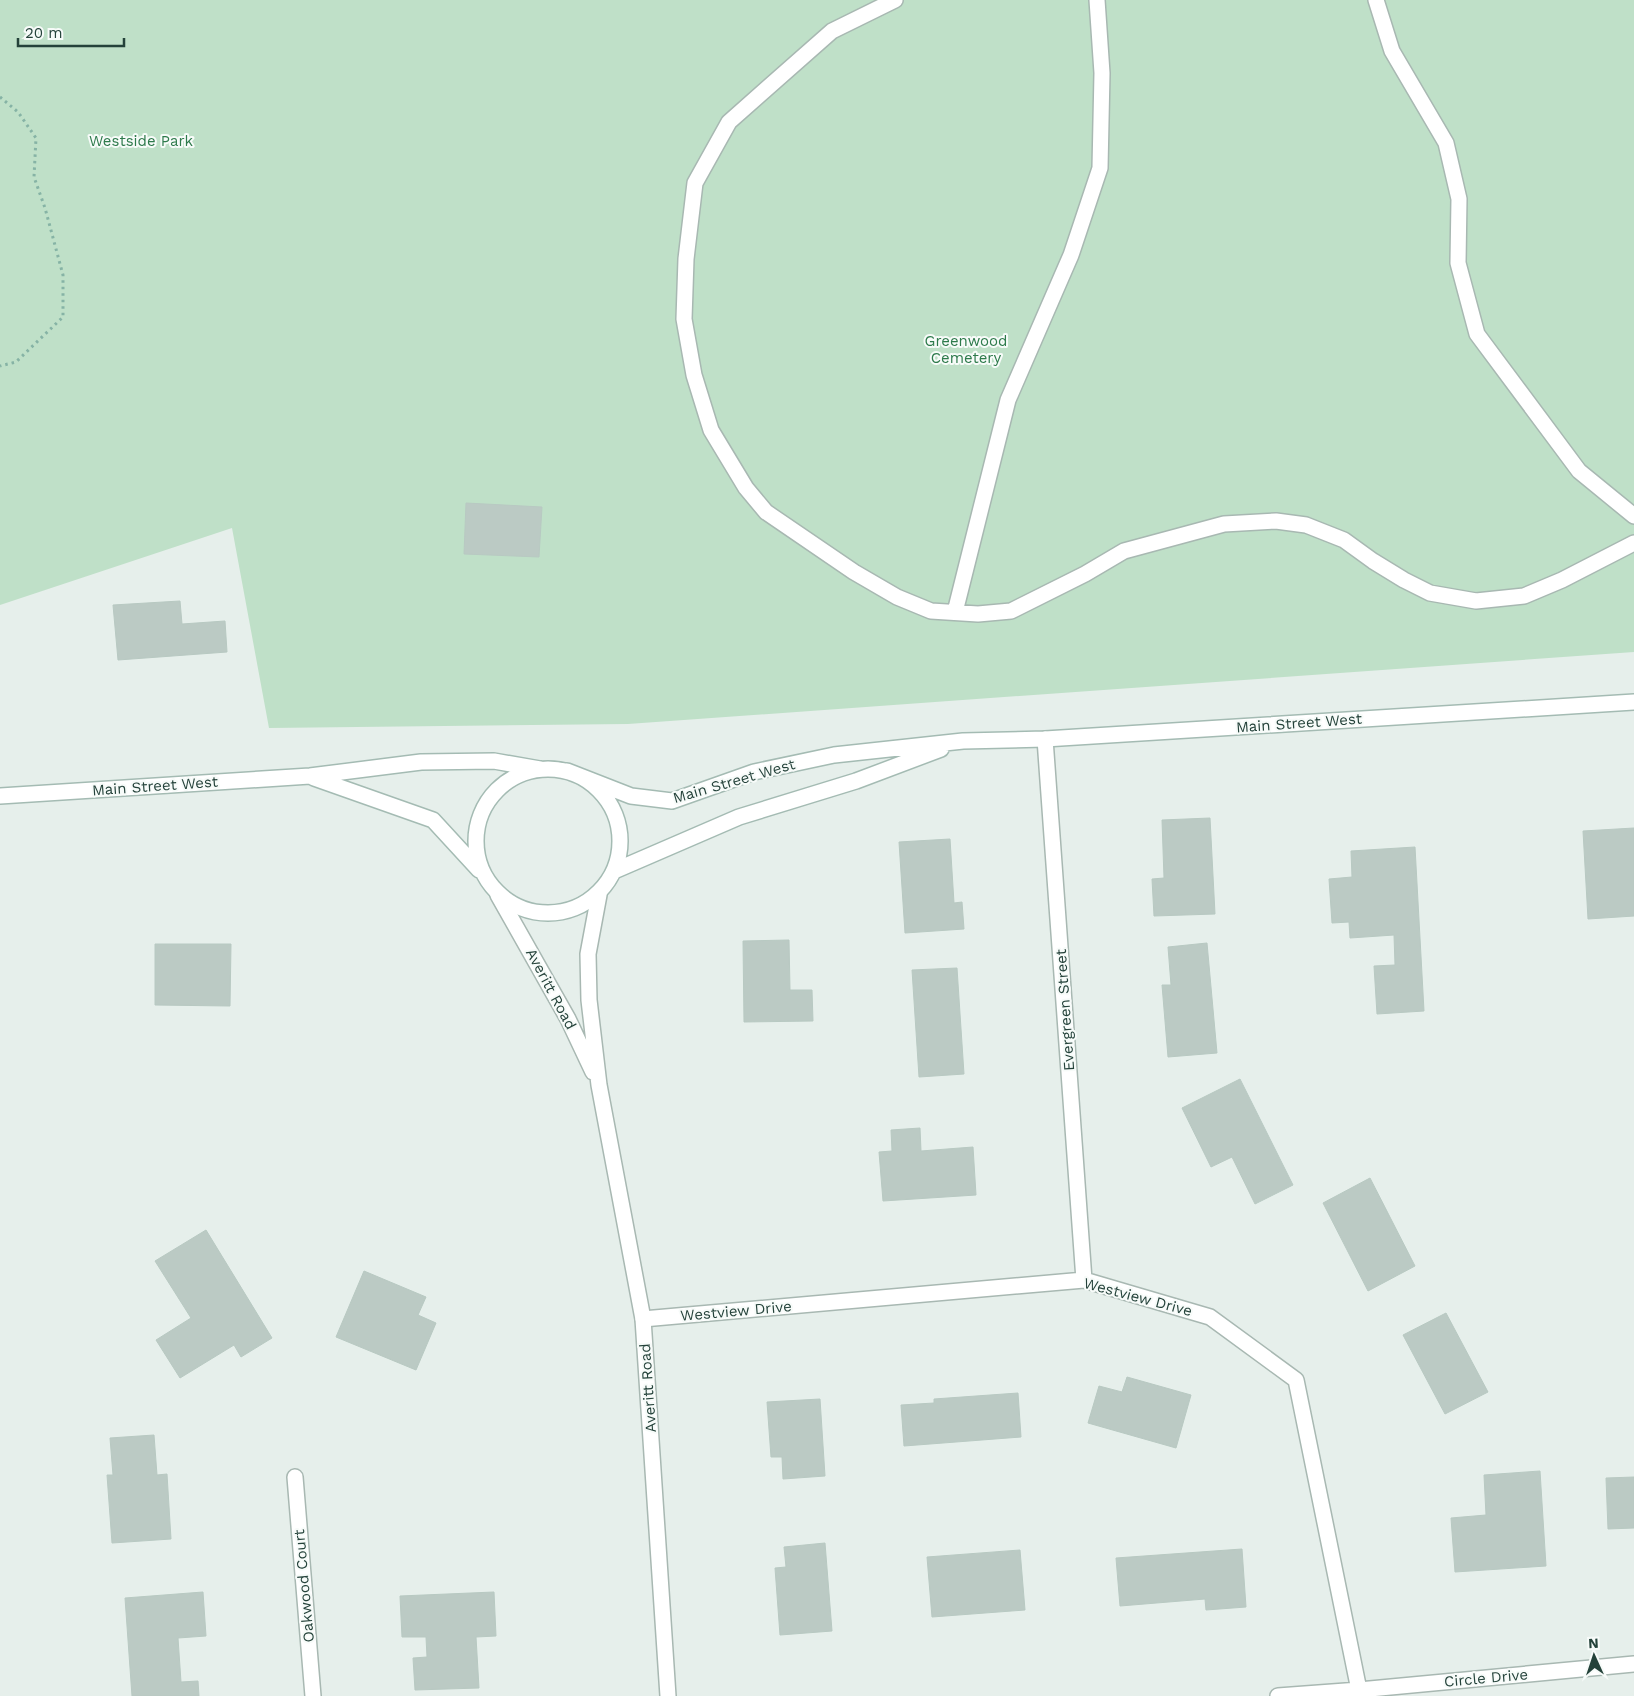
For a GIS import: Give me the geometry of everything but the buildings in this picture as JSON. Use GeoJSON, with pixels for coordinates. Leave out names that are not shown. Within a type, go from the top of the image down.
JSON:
{"type":"FeatureCollection","features":[{"type":"Feature","properties":{"kind":"street"},"geometry":{"type":"LineString","coordinates":[[894,0],[832,31],[729,122],[695,183],[686,259],[684,319],[694,376],[711,430],[746,488],[766,512],[854,572],[897,597],[931,611],[978,614],[1011,611],[1077,579],[1124,551],[1224,524],[1276,521],[1306,525],[1344,540],[1373,561],[1430,593],[1476,601],[1524,596],[1562,580],[1634,544]]}},
{"type":"Feature","properties":{"kind":"street"},"geometry":{"type":"LineString","coordinates":[[955,612],[1008,400],[1071,255],[1100,168],[1102,73],[1096,0]]}},
{"type":"Feature","properties":{"kind":"street"},"geometry":{"type":"LineString","coordinates":[[1376,0],[1392,51],[1446,143],[1459,199],[1458,263],[1477,334],[1579,472],[1634,516]]}},
{"type":"Feature","properties":{"kind":"street","name":"Main Street West"},"geometry":{"type":"LineString","coordinates":[[567,771],[631,796],[672,801],[754,772],[834,755],[964,741],[1045,739],[1634,702]]}},
{"type":"Feature","properties":{"kind":"street","name":"Evergreen Street"},"geometry":{"type":"LineString","coordinates":[[1045,739],[1084,1280]]}},
{"type":"Feature","properties":{"kind":"street","name":"Main Street West"},"geometry":{"type":"LineString","coordinates":[[614,872],[739,817],[856,781],[964,741]]}},
{"type":"Feature","properties":{"kind":"street","name":"Main Street West"},"geometry":{"type":"LineString","coordinates":[[0,796],[310,776],[421,762],[494,761],[540,769]]}},
{"type":"Feature","properties":{"kind":"street"},"geometry":{"type":"LineString","coordinates":[[540,769],[567,771],[588,780],[606,797],[617,818],[621,841],[614,872],[598,895],[566,912],[542,914],[519,908],[498,895],[483,875],[476,853],[476,829],[484,806],[499,787],[519,774],[540,769]]}},
{"type":"Feature","properties":{"kind":"street","name":"Main Street West"},"geometry":{"type":"LineString","coordinates":[[310,776],[434,820],[483,875]]}},
{"type":"Feature","properties":{"kind":"street","name":"Averitt Road"},"geometry":{"type":"LineString","coordinates":[[498,895],[568,1018],[599,1085]]}},
{"type":"Feature","properties":{"kind":"street","name":"Averitt Road"},"geometry":{"type":"LineString","coordinates":[[598,895],[588,954],[589,1000],[599,1085],[644,1319],[668,1696]]}},
{"type":"Feature","properties":{"kind":"street","name":"Westview Drive"},"geometry":{"type":"LineString","coordinates":[[644,1319],[1084,1280],[1210,1317],[1296,1380],[1359,1690]]}},
{"type":"Feature","properties":{"kind":"street","name":"Oakwood Court"},"geometry":{"type":"LineString","coordinates":[[295,1477],[313,1696]]}},
{"type":"Feature","properties":{"kind":"street","name":"Circle Drive"},"geometry":{"type":"LineString","coordinates":[[1278,1696],[1634,1664]]}},
{"type":"Feature","properties":{"kind":"path"},"geometry":{"type":"LineString","coordinates":[[0,97],[18,112],[36,138],[34,177],[45,208],[63,275],[63,317],[16,362],[0,366]]}},
{"type":"Feature","properties":{"kind":"green space","name":"Greenwood Cemetery"},"geometry":{"type":"Polygon","coordinates":[[[0,0],[1634,0],[1634,652],[628,724],[269,728],[232,528],[0,605],[0,0]]]}},
{"type":"Feature","properties":{"kind":"park label","name":"Westside Park"},"geometry":{"type":"Point","coordinates":[141,141]}}]}
